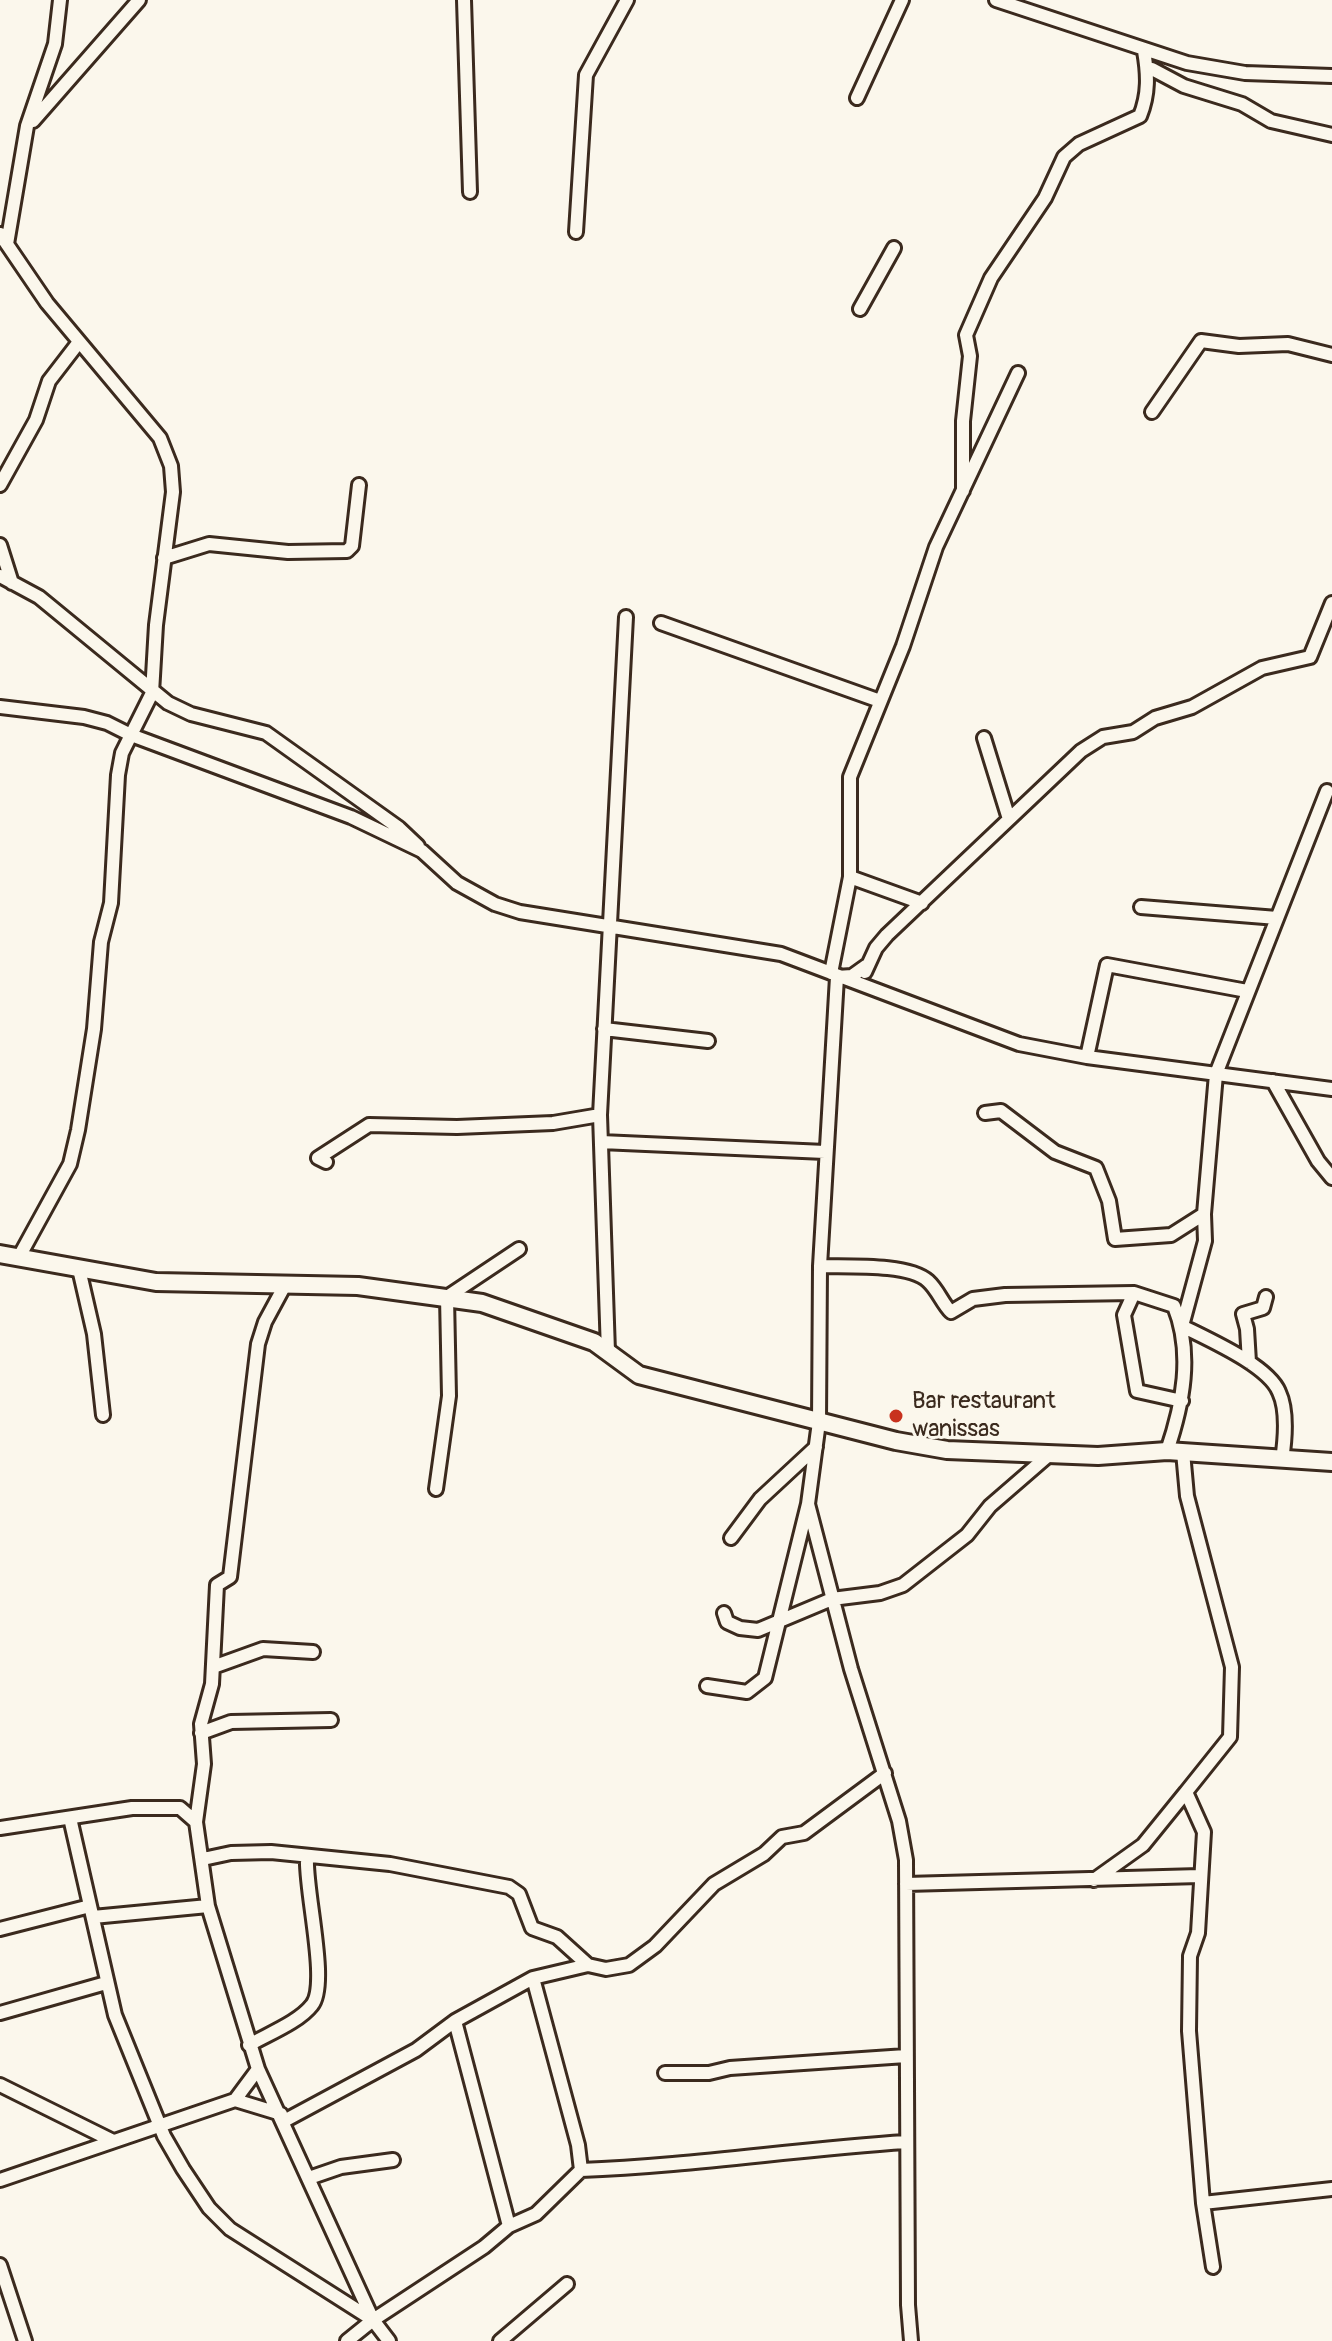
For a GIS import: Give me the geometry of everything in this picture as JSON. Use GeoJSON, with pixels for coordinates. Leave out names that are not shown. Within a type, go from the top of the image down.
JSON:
{"type":"FeatureCollection","features":[{"type":"Feature","properties":{"kind":"main road"},"geometry":{"type":"LineString","coordinates":[[0,1254],[156,1282],[358,1286],[447,1297],[508,1311],[594,1342],[639,1375],[819,1422],[947,1450],[1098,1456],[1175,1452],[1332,1462]]}},
{"type":"Feature","properties":{"kind":"street"},"geometry":{"type":"LineString","coordinates":[[19,1257],[70,1164],[78,1130],[94,1029],[101,942],[111,903],[118,775],[131,735],[152,693],[173,492],[171,466],[160,438],[47,303],[3,240],[28,126],[55,44],[60,0]]}},
{"type":"Feature","properties":{"kind":"street"},"geometry":{"type":"LineString","coordinates":[[28,126],[139,0]]}},
{"type":"Feature","properties":{"kind":"street"},"geometry":{"type":"LineString","coordinates":[[464,0],[470,192]]}},
{"type":"Feature","properties":{"kind":"street"},"geometry":{"type":"LineString","coordinates":[[576,232],[586,75],[627,0]]}},
{"type":"Feature","properties":{"kind":"street"},"geometry":{"type":"LineString","coordinates":[[857,98],[902,0]]}},
{"type":"Feature","properties":{"kind":"street"},"geometry":{"type":"LineString","coordinates":[[996,0],[1167,57],[1245,73],[1332,76]]}},
{"type":"Feature","properties":{"kind":"street"},"geometry":{"type":"LineString","coordinates":[[963,497],[963,421],[970,356],[966,335],[991,278],[1045,198],[1064,157],[1079,144],[1140,116],[1146,101],[1150,71],[1144,51]]}},
{"type":"Feature","properties":{"kind":"street"},"geometry":{"type":"LineString","coordinates":[[1150,71],[1167,57]]}},
{"type":"Feature","properties":{"kind":"street"},"geometry":{"type":"LineString","coordinates":[[1150,71],[1184,86],[1242,104],[1271,121],[1332,135]]}},
{"type":"Feature","properties":{"kind":"street"},"geometry":{"type":"LineString","coordinates":[[860,309],[894,248]]}},
{"type":"Feature","properties":{"kind":"street"},"geometry":{"type":"LineString","coordinates":[[1152,412],[1201,341],[1239,346],[1288,344],[1332,355]]}},
{"type":"Feature","properties":{"kind":"street"},"geometry":{"type":"LineString","coordinates":[[0,485],[36,420],[49,381],[79,342]]}},
{"type":"Feature","properties":{"kind":"street"},"geometry":{"type":"LineString","coordinates":[[707,1686],[737,1693],[753,1690],[761,1683],[767,1672],[808,1504],[819,1422],[820,1266],[825,1152],[834,975],[850,877],[850,777],[903,646],[936,547],[963,497],[1018,373]]}},
{"type":"Feature","properties":{"kind":"street"},"geometry":{"type":"LineString","coordinates":[[164,558],[209,544],[288,552],[347,551],[352,546],[359,485]]}},
{"type":"Feature","properties":{"kind":"street"},"geometry":{"type":"LineString","coordinates":[[0,545],[6,579],[39,597],[100,644],[152,693],[191,714],[266,733],[411,837],[457,883],[495,904],[520,912],[781,954],[1019,1044],[1087,1057],[1332,1089]]}},
{"type":"Feature","properties":{"kind":"street"},"geometry":{"type":"LineString","coordinates":[[863,986],[866,966],[881,941],[1090,744],[1103,737],[1133,732],[1155,718],[1192,707],[1262,668],[1310,657],[1332,603]]}},
{"type":"Feature","properties":{"kind":"street"},"geometry":{"type":"LineString","coordinates":[[608,1352],[600,1115],[626,617]]}},
{"type":"Feature","properties":{"kind":"street"},"geometry":{"type":"LineString","coordinates":[[661,623],[880,701]]}},
{"type":"Feature","properties":{"kind":"street"},"geometry":{"type":"LineString","coordinates":[[0,707],[84,717],[116,727],[351,817],[422,851]]}},
{"type":"Feature","properties":{"kind":"street"},"geometry":{"type":"LineString","coordinates":[[116,727],[143,712]]}},
{"type":"Feature","properties":{"kind":"street"},"geometry":{"type":"LineString","coordinates":[[984,738],[1009,819]]}},
{"type":"Feature","properties":{"kind":"street"},"geometry":{"type":"LineString","coordinates":[[1094,1880],[1143,1845],[1230,1737],[1232,1667],[1217,1596],[1175,1452],[1182,1401],[1182,1326],[1205,1241],[1204,1214],[1216,1074],[1327,791]]}},
{"type":"Feature","properties":{"kind":"street"},"geometry":{"type":"LineString","coordinates":[[850,877],[922,903]]}},
{"type":"Feature","properties":{"kind":"street"},"geometry":{"type":"LineString","coordinates":[[1141,907],[1277,918]]}},
{"type":"Feature","properties":{"kind":"street"},"geometry":{"type":"LineString","coordinates":[[1087,1057],[1107,965],[1247,991]]}},
{"type":"Feature","properties":{"kind":"street"},"geometry":{"type":"LineString","coordinates":[[834,975],[852,976],[866,966]]}},
{"type":"Feature","properties":{"kind":"street"},"geometry":{"type":"LineString","coordinates":[[604,1029],[708,1041]]}},
{"type":"Feature","properties":{"kind":"street"},"geometry":{"type":"LineString","coordinates":[[1273,1081],[1318,1161],[1332,1178]]}},
{"type":"Feature","properties":{"kind":"street"},"geometry":{"type":"LineString","coordinates":[[985,1113],[1001,1111],[1055,1152],[1096,1168],[1109,1201],[1115,1239],[1171,1235],[1204,1214]]}},
{"type":"Feature","properties":{"kind":"street"},"geometry":{"type":"LineString","coordinates":[[326,1162],[318,1158],[369,1125],[457,1127],[523,1121],[553,1123],[600,1115]]}},
{"type":"Feature","properties":{"kind":"street"},"geometry":{"type":"LineString","coordinates":[[601,1142],[825,1152]]}},
{"type":"Feature","properties":{"kind":"street"},"geometry":{"type":"LineString","coordinates":[[436,1489],[449,1396],[447,1297],[519,1249]]}},
{"type":"Feature","properties":{"kind":"street"},"geometry":{"type":"LineString","coordinates":[[820,1266],[894,1270],[917,1275],[928,1281],[951,1312],[973,1299],[1005,1295],[1134,1293],[1174,1306],[1182,1326],[1249,1362],[1279,1391],[1285,1441],[1282,1460]]}},
{"type":"Feature","properties":{"kind":"street"},"geometry":{"type":"LineString","coordinates":[[79,1269],[93,1322],[103,1415]]}},
{"type":"Feature","properties":{"kind":"street"},"geometry":{"type":"LineString","coordinates":[[285,1285],[265,1322],[258,1344],[230,1577],[217,1585],[215,1591],[218,1607],[213,1667],[201,1733],[204,1764],[196,1822],[208,1906],[249,2045],[373,2320],[389,2341]]}},
{"type":"Feature","properties":{"kind":"street"},"geometry":{"type":"LineString","coordinates":[[1134,1293],[1124,1315],[1137,1391],[1182,1401]]}},
{"type":"Feature","properties":{"kind":"street"},"geometry":{"type":"LineString","coordinates":[[1249,1362],[1243,1314],[1263,1308],[1266,1297]]}},
{"type":"Feature","properties":{"kind":"street"},"geometry":{"type":"LineString","coordinates":[[731,1538],[760,1499],[816,1447]]}},
{"type":"Feature","properties":{"kind":"street"},"geometry":{"type":"LineString","coordinates":[[724,1613],[729,1623],[748,1630],[779,1622],[832,1599],[880,1593],[910,1581],[967,1535],[990,1506],[1050,1454]]}},
{"type":"Feature","properties":{"kind":"street"},"geometry":{"type":"LineString","coordinates":[[808,1504],[832,1599],[904,1843],[911,2341]]}},
{"type":"Feature","properties":{"kind":"street"},"geometry":{"type":"LineString","coordinates":[[213,1667],[263,1649],[313,1652]]}},
{"type":"Feature","properties":{"kind":"street"},"geometry":{"type":"LineString","coordinates":[[201,1733],[231,1722],[331,1720]]}},
{"type":"Feature","properties":{"kind":"street"},"geometry":{"type":"LineString","coordinates":[[235,2100],[282,2118],[416,2050],[455,2021],[533,1978],[588,1965],[613,1969],[633,1963],[655,1946],[714,1884],[764,1854],[782,1837],[804,1833],[885,1773]]}},
{"type":"Feature","properties":{"kind":"street"},"geometry":{"type":"LineString","coordinates":[[1186,1792],[1204,1832],[1198,1933],[1190,1956],[1189,2031],[1203,2203],[1213,2267]]}},
{"type":"Feature","properties":{"kind":"street"},"geometry":{"type":"LineString","coordinates":[[0,1828],[132,1808],[180,1808],[199,1801]]}},
{"type":"Feature","properties":{"kind":"street"},"geometry":{"type":"LineString","coordinates":[[180,1808],[196,1822]]}},
{"type":"Feature","properties":{"kind":"street"},"geometry":{"type":"LineString","coordinates":[[70,1818],[106,1983],[129,2056],[170,2147],[209,2208],[230,2229],[373,2320]]}},
{"type":"Feature","properties":{"kind":"street"},"geometry":{"type":"LineString","coordinates":[[203,1859],[231,1853],[271,1852],[390,1864],[509,1887],[519,1894],[532,1928],[557,1937],[588,1965]]}},
{"type":"Feature","properties":{"kind":"street"},"geometry":{"type":"LineString","coordinates":[[249,2045],[305,2012],[317,1996],[319,1958],[308,1904],[307,1858]]}},
{"type":"Feature","properties":{"kind":"street"},"geometry":{"type":"LineString","coordinates":[[906,1884],[1200,1876]]}},
{"type":"Feature","properties":{"kind":"street"},"geometry":{"type":"LineString","coordinates":[[0,1929],[91,1912],[208,1906]]}},
{"type":"Feature","properties":{"kind":"street"},"geometry":{"type":"LineString","coordinates":[[533,1978],[578,2145],[581,2170]]}},
{"type":"Feature","properties":{"kind":"street"},"geometry":{"type":"LineString","coordinates":[[0,2013],[106,1983]]}},
{"type":"Feature","properties":{"kind":"street"},"geometry":{"type":"LineString","coordinates":[[455,2021],[509,2226]]}},
{"type":"Feature","properties":{"kind":"street"},"geometry":{"type":"LineString","coordinates":[[665,2073],[709,2073],[730,2068],[906,2056]]}},
{"type":"Feature","properties":{"kind":"street"},"geometry":{"type":"LineString","coordinates":[[0,2180],[235,2100],[258,2069]]}},
{"type":"Feature","properties":{"kind":"street"},"geometry":{"type":"LineString","coordinates":[[0,2085],[113,2141]]}},
{"type":"Feature","properties":{"kind":"street"},"geometry":{"type":"LineString","coordinates":[[347,2341],[373,2320],[484,2247],[509,2226],[536,2214],[581,2170],[660,2167],[796,2149],[906,2142]]}},
{"type":"Feature","properties":{"kind":"street"},"geometry":{"type":"LineString","coordinates":[[309,2178],[341,2167],[393,2160]]}},
{"type":"Feature","properties":{"kind":"street"},"geometry":{"type":"LineString","coordinates":[[1203,2203],[1332,2189]]}},
{"type":"Feature","properties":{"kind":"street"},"geometry":{"type":"LineString","coordinates":[[1,2271],[25,2341]]}},
{"type":"Feature","properties":{"kind":"street"},"geometry":{"type":"LineString","coordinates":[[500,2341],[567,2284]]}},
{"type":"Feature","properties":{"kind":"place","name":"Bar restaurant wanissas"},"geometry":{"type":"Point","coordinates":[896,1416]}}]}
